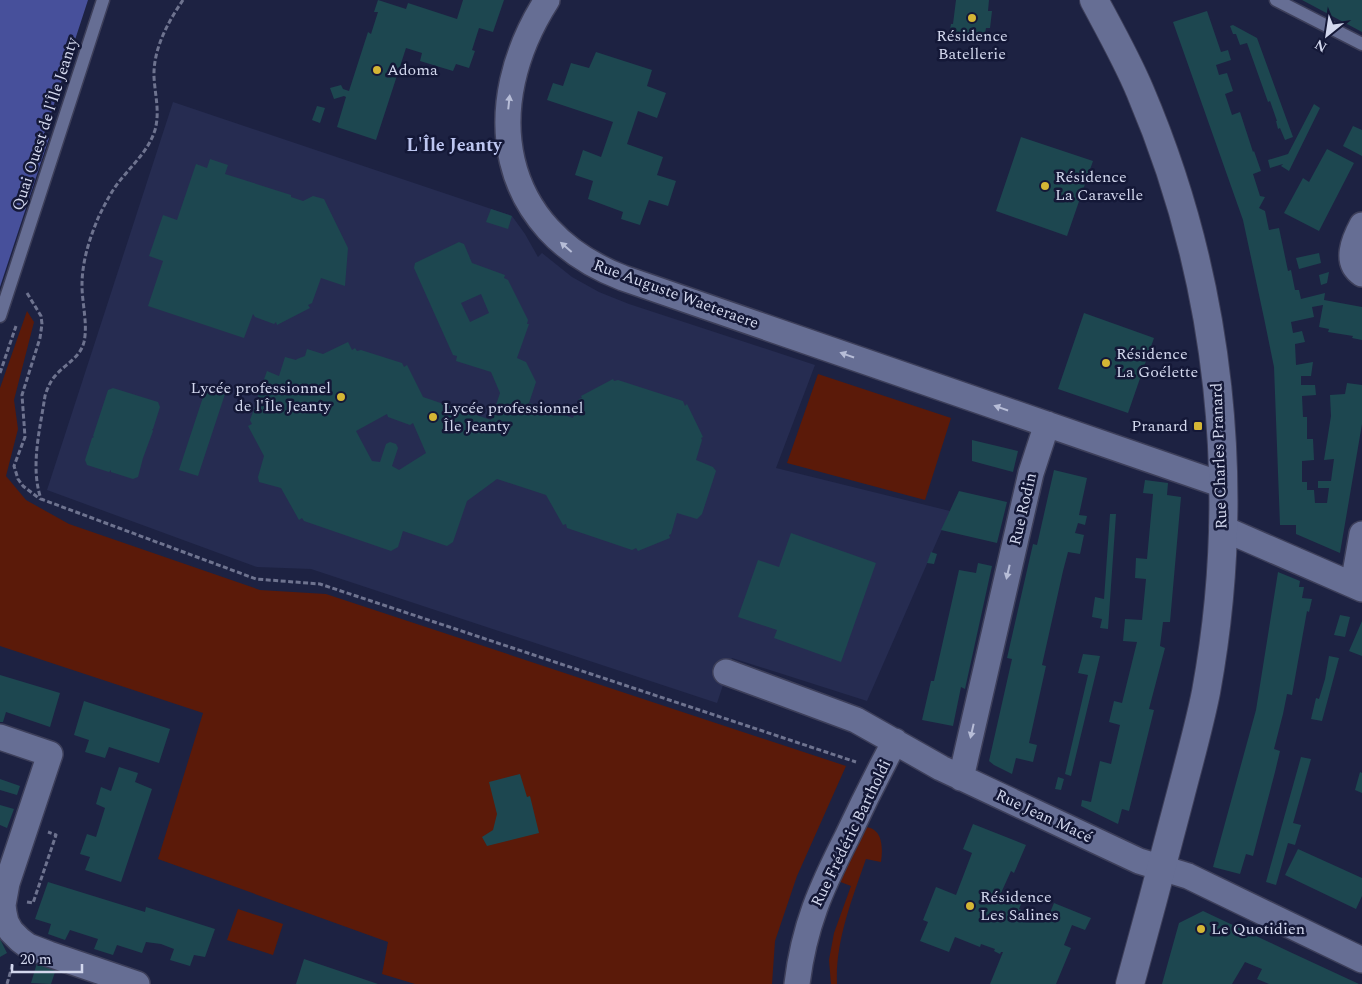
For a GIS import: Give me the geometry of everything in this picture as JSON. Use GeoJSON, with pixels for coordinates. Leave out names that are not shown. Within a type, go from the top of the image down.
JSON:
{"type":"FeatureCollection","features":[{"type":"Feature","properties":{"kind":"street","name":"Rue Auguste Waeteraere"},"geometry":{"type":"LineString","coordinates":[[547,0],[525,40],[514,71],[508,107],[508,138],[513,166],[523,191],[537,215],[564,246],[596,267],[623,278],[1047,424]]}},
{"type":"Feature","properties":{"kind":"street","name":"Rue Charles Pranard"},"geometry":{"type":"LineString","coordinates":[[1094,0],[1140,91],[1162,148],[1191,244],[1209,324],[1218,386],[1223,485],[1220,584],[1208,677],[1194,744],[1130,984]]}},
{"type":"Feature","properties":{"kind":"street"},"geometry":{"type":"LineString","coordinates":[[1362,225],[1351,252],[1354,264],[1362,274]]}},
{"type":"Feature","properties":{"kind":"street"},"geometry":{"type":"LineString","coordinates":[[1047,424],[1223,485]]}},
{"type":"Feature","properties":{"kind":"street","name":"Rue Rodin"},"geometry":{"type":"LineString","coordinates":[[961,778],[1031,473],[1047,424]]}},
{"type":"Feature","properties":{"kind":"street"},"geometry":{"type":"LineString","coordinates":[[1222,528],[1357,586],[1362,534]]}},
{"type":"Feature","properties":{"kind":"street","name":"Rue Jean Macé"},"geometry":{"type":"LineString","coordinates":[[726,672],[843,714],[961,778],[1139,861],[1188,876],[1362,960]]}},
{"type":"Feature","properties":{"kind":"street"},"geometry":{"type":"LineString","coordinates":[[0,738],[50,754],[7,883],[3,905],[6,922],[11,931],[28,946],[137,984]]}},
{"type":"Feature","properties":{"kind":"street","name":"Rue Frédéric Bartholdi"},"geometry":{"type":"LineString","coordinates":[[797,984],[804,942],[813,909],[824,883],[895,741]]}},
{"type":"Feature","properties":{"kind":"lane","name":"Quai Ouest de l'Île Jeanty"},"geometry":{"type":"LineString","coordinates":[[0,316],[103,0]]}},
{"type":"Feature","properties":{"kind":"lane"},"geometry":{"type":"LineString","coordinates":[[1276,0],[1362,44]]}},
{"type":"Feature","properties":{"kind":"path"},"geometry":{"type":"LineString","coordinates":[[41,499],[37,487],[36,470],[45,396],[55,375],[78,356],[84,344],[85,327],[82,282],[86,251],[106,202],[123,176],[141,156],[151,140],[157,112],[154,77],[157,53],[168,26],[183,0]]}},
{"type":"Feature","properties":{"kind":"path"},"geometry":{"type":"LineString","coordinates":[[27,293],[41,316],[42,324],[22,396],[25,437],[14,466],[15,474],[23,486],[41,499],[256,579],[320,584],[861,764]]}},
{"type":"Feature","properties":{"kind":"shaded area","name":"Lycée professionnel Île Jeanty"},"geometry":{"type":"Polygon","coordinates":[[[173,102],[512,216],[538,257],[542,253],[572,277],[599,292],[629,304],[815,365],[776,468],[950,511],[867,701],[732,658],[717,703],[311,569],[257,567],[47,490],[173,102]]]}},
{"type":"Feature","properties":{"kind":"shaded area"},"geometry":{"type":"Polygon","coordinates":[[[27,311],[34,322],[14,400],[18,429],[6,476],[26,500],[69,524],[260,590],[326,594],[846,766],[797,876],[775,941],[772,984],[415,984],[382,974],[388,942],[158,859],[203,713],[0,646],[0,388],[27,311]]]}},
{"type":"Feature","properties":{"kind":"shaded area"},"geometry":{"type":"Polygon","coordinates":[[[818,374],[951,418],[925,500],[787,463],[818,374]]]}},
{"type":"Feature","properties":{"kind":"shaded area"},"geometry":{"type":"Polygon","coordinates":[[[866,827],[876,831],[879,835],[882,845],[881,862],[866,859],[850,905],[842,937],[837,968],[837,984],[831,984],[829,960],[834,933],[851,886],[838,881],[859,830],[866,827]]]}},
{"type":"Feature","properties":{"kind":"shaded area"},"geometry":{"type":"Polygon","coordinates":[[[238,909],[283,924],[273,955],[227,940],[238,909]]]}},
{"type":"Feature","properties":{"kind":"water"},"geometry":{"type":"Polygon","coordinates":[[[0,0],[88,0],[44,135],[49,138],[0,287],[0,0]]]}},
{"type":"Feature","properties":{"kind":"building","name":"Adoma"},"geometry":{"type":"Polygon","coordinates":[[[378,0],[406,9],[408,3],[457,19],[463,0],[504,0],[493,32],[479,28],[472,50],[475,51],[469,68],[456,64],[453,71],[420,61],[422,53],[406,48],[376,140],[337,127],[346,97],[334,99],[330,88],[341,85],[343,89],[349,91],[368,32],[371,34],[378,12],[374,12],[378,0]]]}},
{"type":"Feature","properties":{"kind":"building","name":"Résidence Batellerie"},"geometry":{"type":"Polygon","coordinates":[[[956,0],[989,0],[988,11],[992,11],[990,28],[986,28],[984,39],[949,36],[951,24],[953,24],[956,0]]]}},
{"type":"Feature","properties":{"kind":"building"},"geometry":{"type":"Polygon","coordinates":[[[1302,0],[1362,0],[1362,32],[1302,0]]]}},
{"type":"Feature","properties":{"kind":"building"},"geometry":{"type":"Polygon","coordinates":[[[1207,11],[1221,52],[1228,50],[1231,60],[1216,65],[1219,75],[1227,73],[1233,91],[1225,94],[1232,115],[1240,112],[1261,171],[1253,174],[1260,196],[1265,197],[1259,208],[1265,211],[1269,230],[1279,228],[1288,271],[1291,270],[1295,290],[1299,290],[1301,299],[1325,293],[1324,300],[1362,307],[1362,340],[1352,338],[1353,336],[1328,332],[1329,329],[1319,327],[1323,305],[1312,307],[1314,317],[1291,322],[1293,333],[1302,331],[1305,342],[1295,344],[1296,365],[1313,362],[1311,376],[1301,376],[1301,385],[1315,385],[1316,395],[1302,396],[1303,417],[1307,417],[1307,439],[1313,439],[1314,460],[1302,461],[1302,482],[1307,482],[1307,490],[1314,490],[1315,503],[1327,503],[1329,488],[1318,488],[1318,481],[1331,481],[1334,459],[1324,460],[1331,416],[1330,395],[1345,394],[1347,383],[1362,385],[1362,424],[1340,553],[1296,534],[1296,525],[1280,525],[1274,367],[1264,318],[1243,220],[1173,22],[1207,11]]]}},
{"type":"Feature","properties":{"kind":"building"},"geometry":{"type":"Polygon","coordinates":[[[1233,25],[1257,38],[1293,137],[1285,140],[1280,128],[1278,129],[1270,101],[1268,102],[1247,43],[1240,45],[1236,34],[1233,34],[1230,26],[1233,25]]]}},
{"type":"Feature","properties":{"kind":"building"},"geometry":{"type":"Polygon","coordinates":[[[596,52],[652,70],[647,86],[666,93],[657,118],[638,111],[627,144],[663,157],[657,175],[676,181],[668,206],[649,200],[640,225],[621,219],[623,212],[588,199],[593,181],[575,175],[583,150],[601,157],[613,122],[547,100],[553,83],[563,86],[571,63],[589,68],[596,52]]]}},
{"type":"Feature","properties":{"kind":"building"},"geometry":{"type":"Polygon","coordinates":[[[1314,104],[1320,108],[1289,171],[1281,166],[1283,164],[1270,168],[1268,160],[1288,154],[1314,104]]]}},
{"type":"Feature","properties":{"kind":"building"},"geometry":{"type":"Polygon","coordinates":[[[317,106],[325,108],[320,123],[312,120],[317,106]]]}},
{"type":"Feature","properties":{"kind":"building"},"geometry":{"type":"Polygon","coordinates":[[[1353,126],[1362,130],[1362,156],[1343,146],[1353,126]]]}},
{"type":"Feature","properties":{"kind":"building","name":"Résidence La Caravelle"},"geometry":{"type":"Polygon","coordinates":[[[1021,137],[1093,161],[1067,236],[996,211],[1021,137]]]}},
{"type":"Feature","properties":{"kind":"building"},"geometry":{"type":"Polygon","coordinates":[[[1327,149],[1354,163],[1319,231],[1284,213],[1303,178],[1309,182],[1327,149]]]}},
{"type":"Feature","properties":{"kind":"building"},"geometry":{"type":"Polygon","coordinates":[[[210,159],[228,165],[225,174],[291,195],[291,197],[303,201],[313,196],[324,199],[348,248],[345,286],[321,278],[312,303],[308,305],[310,308],[277,325],[276,322],[274,324],[255,317],[253,314],[244,338],[148,306],[163,261],[149,256],[163,215],[177,220],[196,164],[207,168],[210,159]]]}},
{"type":"Feature","properties":{"kind":"building"},"geometry":{"type":"Polygon","coordinates":[[[491,209],[512,216],[508,229],[486,222],[491,209]]]}},
{"type":"Feature","properties":{"kind":"building","name":"Lycée professionnel de l'Île Jeanty"},"geometry":{"type":"Polygon","coordinates":[[[459,242],[464,244],[472,263],[505,275],[504,278],[508,280],[528,320],[527,324],[529,324],[517,358],[526,362],[536,382],[529,403],[573,418],[579,399],[582,398],[581,396],[613,379],[614,381],[618,380],[683,401],[685,406],[687,404],[703,437],[701,438],[696,460],[713,467],[716,471],[702,514],[697,519],[677,513],[671,534],[669,535],[670,538],[638,551],[636,548],[632,550],[567,528],[566,524],[563,525],[546,495],[497,479],[467,501],[453,542],[447,546],[403,531],[398,547],[391,551],[304,521],[302,518],[299,520],[281,488],[259,482],[258,477],[264,456],[248,426],[252,424],[250,420],[257,401],[260,400],[258,396],[267,371],[279,376],[285,357],[296,360],[305,356],[307,349],[323,354],[348,342],[352,350],[355,348],[357,351],[361,350],[402,363],[404,367],[407,365],[423,397],[491,420],[500,393],[491,372],[456,361],[457,356],[453,355],[414,268],[415,263],[459,242]],[[481,294],[461,303],[470,322],[489,313],[481,294]],[[387,414],[356,431],[372,461],[380,462],[386,444],[390,442],[396,444],[398,448],[392,466],[399,470],[426,453],[413,423],[410,425],[388,417],[387,414]]]}},
{"type":"Feature","properties":{"kind":"building"},"geometry":{"type":"Polygon","coordinates":[[[1319,253],[1321,263],[1299,269],[1296,258],[1319,253]]]}},
{"type":"Feature","properties":{"kind":"building"},"geometry":{"type":"Polygon","coordinates":[[[1329,272],[1327,283],[1321,285],[1319,275],[1329,272]]]}},
{"type":"Feature","properties":{"kind":"building","name":"Résidence La Goélette"},"geometry":{"type":"Polygon","coordinates":[[[1084,313],[1154,338],[1128,413],[1058,389],[1084,313]]]}},
{"type":"Feature","properties":{"kind":"building"},"geometry":{"type":"Polygon","coordinates":[[[207,385],[226,391],[198,476],[179,470],[207,385]]]}},
{"type":"Feature","properties":{"kind":"building"},"geometry":{"type":"Polygon","coordinates":[[[113,388],[158,402],[160,407],[138,477],[133,479],[111,472],[111,470],[109,472],[87,465],[85,460],[108,390],[113,388]]]}},
{"type":"Feature","properties":{"kind":"building"},"geometry":{"type":"Polygon","coordinates":[[[972,440],[1018,451],[1013,472],[972,461],[972,440]]]}},
{"type":"Feature","properties":{"kind":"building"},"geometry":{"type":"Polygon","coordinates":[[[1054,470],[1087,478],[1079,515],[1087,516],[1085,525],[1078,523],[1075,533],[1084,535],[1080,554],[1068,552],[1042,665],[1046,666],[1029,743],[1037,745],[1033,762],[1016,758],[1012,774],[989,761],[1012,659],[1007,658],[1033,544],[1037,545],[1054,470]]]}},
{"type":"Feature","properties":{"kind":"building"},"geometry":{"type":"Polygon","coordinates":[[[1145,480],[1168,483],[1167,495],[1181,497],[1170,622],[1163,622],[1160,646],[1165,648],[1149,709],[1154,710],[1129,811],[1122,809],[1118,824],[1081,806],[1082,800],[1091,802],[1100,761],[1111,764],[1120,725],[1109,722],[1114,701],[1122,703],[1137,642],[1123,641],[1125,619],[1142,620],[1146,579],[1135,578],[1136,558],[1147,559],[1153,494],[1143,493],[1145,480]]]}},
{"type":"Feature","properties":{"kind":"building"},"geometry":{"type":"Polygon","coordinates":[[[959,491],[1007,502],[997,543],[941,530],[959,491]]]}},
{"type":"Feature","properties":{"kind":"building"},"geometry":{"type":"Polygon","coordinates":[[[1110,514],[1116,514],[1108,629],[1100,628],[1102,619],[1092,617],[1095,597],[1104,599],[1110,514]]]}},
{"type":"Feature","properties":{"kind":"building"},"geometry":{"type":"Polygon","coordinates":[[[791,533],[876,563],[841,662],[774,638],[777,630],[738,617],[758,560],[779,567],[791,533]]]}},
{"type":"Feature","properties":{"kind":"building"},"geometry":{"type":"Polygon","coordinates":[[[931,552],[937,554],[934,564],[927,563],[931,552]]]}},
{"type":"Feature","properties":{"kind":"building"},"geometry":{"type":"Polygon","coordinates":[[[978,563],[992,566],[965,689],[961,687],[953,726],[922,720],[931,681],[934,681],[959,570],[976,573],[978,563]]]}},
{"type":"Feature","properties":{"kind":"building"},"geometry":{"type":"Polygon","coordinates":[[[1278,572],[1300,581],[1299,587],[1304,587],[1302,598],[1312,599],[1309,612],[1307,611],[1292,695],[1287,694],[1274,749],[1280,751],[1275,772],[1253,856],[1246,854],[1240,874],[1213,867],[1256,710],[1278,572]]]}},
{"type":"Feature","properties":{"kind":"building"},"geometry":{"type":"Polygon","coordinates":[[[1340,615],[1350,617],[1345,637],[1334,635],[1340,615]]]}},
{"type":"Feature","properties":{"kind":"building"},"geometry":{"type":"Polygon","coordinates":[[[1362,621],[1362,656],[1349,651],[1362,621]]]}},
{"type":"Feature","properties":{"kind":"building"},"geometry":{"type":"Polygon","coordinates":[[[1083,654],[1100,656],[1071,776],[1065,774],[1088,675],[1078,673],[1083,654]]]}},
{"type":"Feature","properties":{"kind":"building"},"geometry":{"type":"Polygon","coordinates":[[[1329,656],[1339,658],[1322,721],[1311,719],[1316,698],[1319,699],[1325,679],[1329,656]]]}},
{"type":"Feature","properties":{"kind":"building"},"geometry":{"type":"Polygon","coordinates":[[[0,675],[60,693],[50,727],[6,712],[3,722],[0,722],[0,675]]]}},
{"type":"Feature","properties":{"kind":"building"},"geometry":{"type":"Polygon","coordinates":[[[84,701],[170,729],[159,763],[109,747],[105,758],[85,752],[89,740],[74,735],[84,701]]]}},
{"type":"Feature","properties":{"kind":"building"},"geometry":{"type":"Polygon","coordinates":[[[1301,757],[1311,759],[1293,823],[1301,825],[1295,845],[1288,843],[1276,885],[1266,882],[1301,757]]]}},
{"type":"Feature","properties":{"kind":"building"},"geometry":{"type":"Polygon","coordinates":[[[119,767],[138,773],[135,782],[152,789],[121,882],[85,870],[90,857],[80,854],[87,834],[96,837],[105,808],[96,804],[101,787],[111,791],[119,767]]]}},
{"type":"Feature","properties":{"kind":"building"},"geometry":{"type":"Polygon","coordinates":[[[1360,772],[1362,773],[1362,793],[1355,790],[1360,772]]]}},
{"type":"Feature","properties":{"kind":"building"},"geometry":{"type":"Polygon","coordinates":[[[520,774],[527,797],[530,796],[539,833],[487,846],[482,837],[493,830],[497,814],[489,782],[520,774]]]}},
{"type":"Feature","properties":{"kind":"building"},"geometry":{"type":"Polygon","coordinates":[[[1058,777],[1064,779],[1061,790],[1055,789],[1058,777]]]}},
{"type":"Feature","properties":{"kind":"building"},"geometry":{"type":"Polygon","coordinates":[[[0,779],[20,786],[17,795],[0,790],[0,779]]]}},
{"type":"Feature","properties":{"kind":"building"},"geometry":{"type":"Polygon","coordinates":[[[0,805],[14,809],[7,828],[0,825],[0,805]]]}},
{"type":"Feature","properties":{"kind":"building","name":"Résidence Les Salines"},"geometry":{"type":"Polygon","coordinates":[[[973,824],[1026,845],[1014,873],[1011,871],[1001,893],[1022,902],[1019,909],[1047,920],[1054,903],[1091,918],[1085,930],[1072,925],[1064,945],[1071,948],[1056,984],[990,984],[1003,952],[1000,954],[994,951],[995,949],[981,944],[980,947],[955,937],[949,952],[920,941],[928,922],[923,920],[936,887],[956,895],[972,853],[963,849],[973,824]]]}},
{"type":"Feature","properties":{"kind":"building"},"geometry":{"type":"Polygon","coordinates":[[[1298,849],[1362,878],[1362,896],[1356,909],[1285,875],[1298,849]]]}},
{"type":"Feature","properties":{"kind":"building"},"geometry":{"type":"Polygon","coordinates":[[[48,882],[145,912],[146,907],[215,929],[205,957],[194,955],[190,966],[170,960],[174,949],[161,944],[146,942],[142,953],[117,945],[113,955],[94,949],[98,939],[70,930],[65,940],[48,934],[51,924],[35,919],[48,882]]]}},
{"type":"Feature","properties":{"kind":"building"},"geometry":{"type":"Polygon","coordinates":[[[1203,911],[1359,984],[1269,984],[1257,979],[1262,969],[1245,962],[1232,984],[1162,984],[1179,923],[1203,911]]]}},
{"type":"Feature","properties":{"kind":"building"},"geometry":{"type":"Polygon","coordinates":[[[0,939],[7,953],[0,957],[0,939]]]}},
{"type":"Feature","properties":{"kind":"building"},"geometry":{"type":"Polygon","coordinates":[[[304,959],[378,984],[296,984],[304,959]]]}},
{"type":"Feature","properties":{"kind":"building"},"geometry":{"type":"Polygon","coordinates":[[[37,963],[56,969],[51,984],[31,983],[37,963]]]}},
{"type":"Feature","properties":{"kind":"place","name":"Résidence Batellerie"},"geometry":{"type":"Point","coordinates":[972,18]}},
{"type":"Feature","properties":{"kind":"place","name":"Adoma"},"geometry":{"type":"Point","coordinates":[377,70]}},
{"type":"Feature","properties":{"kind":"place","name":"Résidence La Caravelle"},"geometry":{"type":"Point","coordinates":[1045,186]}},
{"type":"Feature","properties":{"kind":"place","name":"Résidence La Goélette"},"geometry":{"type":"Point","coordinates":[1106,363]}},
{"type":"Feature","properties":{"kind":"place","name":"Lycée professionnel de l'Île Jeanty"},"geometry":{"type":"Point","coordinates":[341,397]}},
{"type":"Feature","properties":{"kind":"place","name":"Lycée professionnel Île Jeanty"},"geometry":{"type":"Point","coordinates":[433,417]}},
{"type":"Feature","properties":{"kind":"place","name":"Pranard"},"geometry":{"type":"Point","coordinates":[1198,426]}},
{"type":"Feature","properties":{"kind":"place","name":"Résidence Les Salines"},"geometry":{"type":"Point","coordinates":[970,906]}},
{"type":"Feature","properties":{"kind":"place","name":"Le Quotidien"},"geometry":{"type":"Point","coordinates":[1201,929]}},
{"type":"Feature","properties":{"kind":"district","name":"L'Île Jeanty"},"geometry":{"type":"Point","coordinates":[454,145]}}]}
